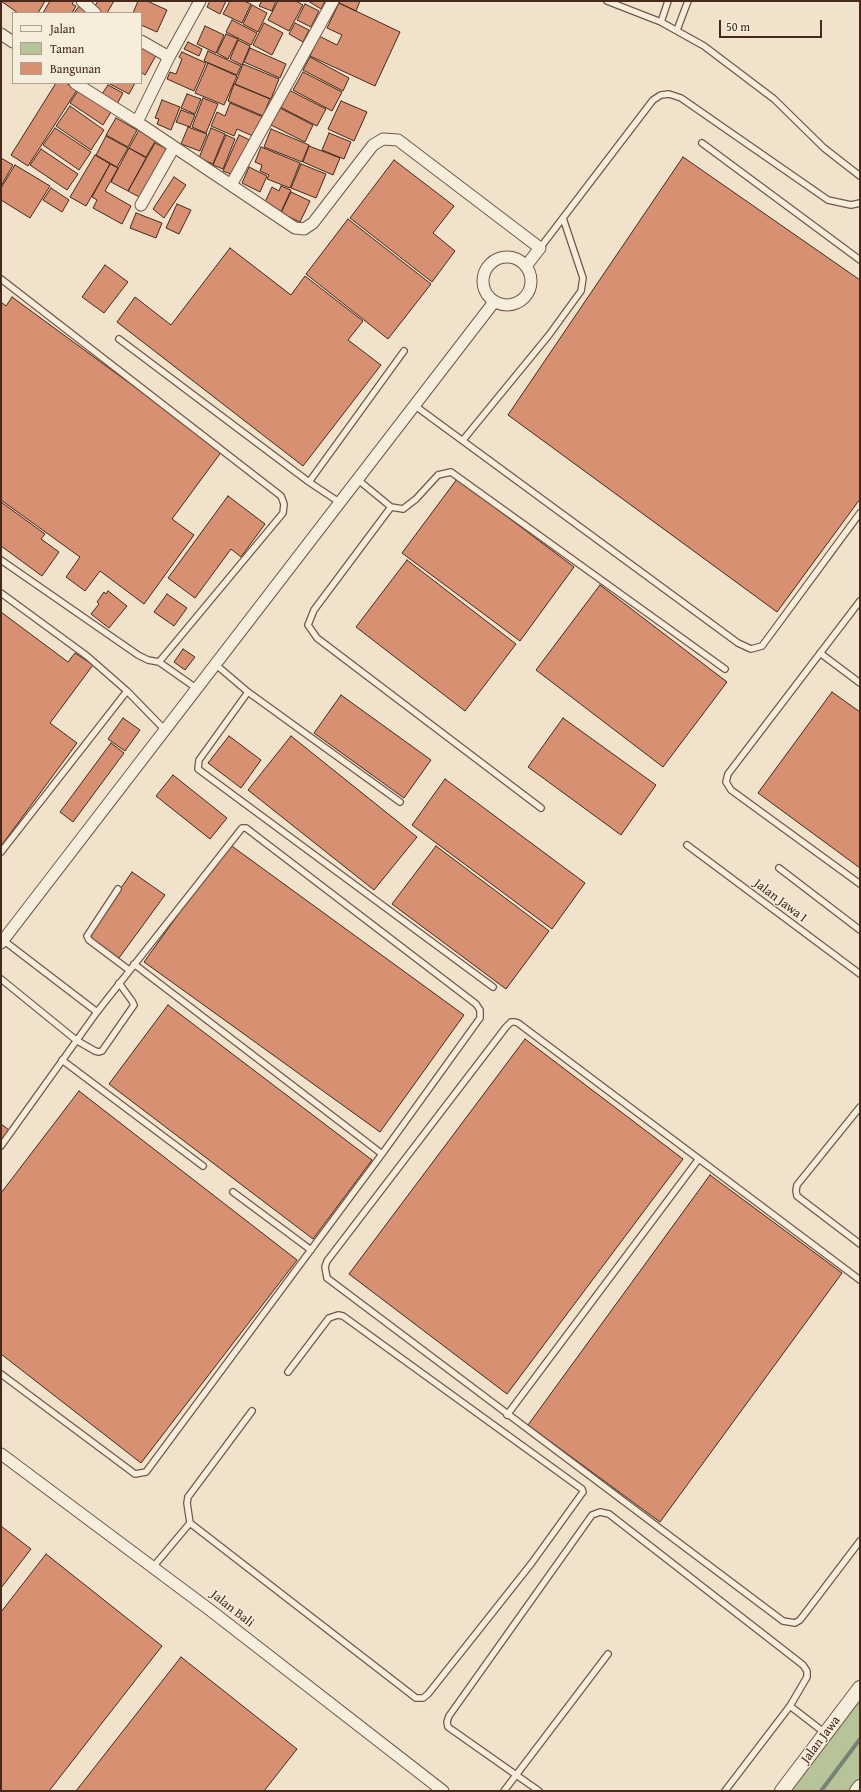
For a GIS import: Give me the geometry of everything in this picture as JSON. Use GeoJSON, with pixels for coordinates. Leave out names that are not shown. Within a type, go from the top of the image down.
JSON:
{"type":"FeatureCollection","features":[{"type":"Feature","properties":{"kind":"street"},"geometry":{"type":"LineString","coordinates":[[82,1],[94,12]]}},
{"type":"Feature","properties":{"kind":"street"},"geometry":{"type":"LineString","coordinates":[[137,122],[169,57],[200,1]]}},
{"type":"Feature","properties":{"kind":"street"},"geometry":{"type":"LineString","coordinates":[[231,185],[333,1]]}},
{"type":"Feature","properties":{"kind":"street"},"geometry":{"type":"LineString","coordinates":[[1,34],[12,41]]}},
{"type":"Feature","properties":{"kind":"street"},"geometry":{"type":"LineString","coordinates":[[142,42],[169,57]]}},
{"type":"Feature","properties":{"kind":"street"},"geometry":{"type":"LineString","coordinates":[[77,84],[137,122],[295,228],[304,229],[313,223],[373,145],[383,139],[398,140],[540,248],[526,266]]}},
{"type":"Feature","properties":{"kind":"street"},"geometry":{"type":"LineString","coordinates":[[141,205],[174,147]]}},
{"type":"Feature","properties":{"kind":"street"},"geometry":{"type":"LineString","coordinates":[[506,256],[516,258],[526,266],[531,278],[530,286],[523,299],[508,305],[494,302],[486,294],[483,288],[485,270],[498,258],[506,256]]}},
{"type":"Feature","properties":{"kind":"street"},"geometry":{"type":"LineString","coordinates":[[2,942],[494,302]]}},
{"type":"Feature","properties":{"kind":"street","name":"Jalan Bali"},"geometry":{"type":"LineString","coordinates":[[1,1454],[156,1564],[443,1791]]}},
{"type":"Feature","properties":{"kind":"street","name":"Jalan Jawa"},"geometry":{"type":"LineString","coordinates":[[782,1791],[860,1688]]}},
{"type":"Feature","properties":{"kind":"street"},"geometry":{"type":"LineString","coordinates":[[857,1791],[860,1787]]}},
{"type":"Feature","properties":{"kind":"lane"},"geometry":{"type":"LineString","coordinates":[[607,1],[661,22],[704,46],[774,99],[824,148],[860,176]]}},
{"type":"Feature","properties":{"kind":"lane"},"geometry":{"type":"LineString","coordinates":[[661,22],[668,1]]}},
{"type":"Feature","properties":{"kind":"lane"},"geometry":{"type":"LineString","coordinates":[[677,30],[688,1]]}},
{"type":"Feature","properties":{"kind":"lane"},"geometry":{"type":"LineString","coordinates":[[540,248],[653,100],[661,95],[669,94],[681,98],[828,200],[851,205],[860,203]]}},
{"type":"Feature","properties":{"kind":"lane"},"geometry":{"type":"LineString","coordinates":[[702,143],[860,260]]}},
{"type":"Feature","properties":{"kind":"lane"},"geometry":{"type":"LineString","coordinates":[[463,440],[549,335],[581,291],[583,278],[563,218]]}},
{"type":"Feature","properties":{"kind":"lane"},"geometry":{"type":"LineString","coordinates":[[1,279],[281,496],[284,504],[283,513],[158,662]]}},
{"type":"Feature","properties":{"kind":"lane"},"geometry":{"type":"LineString","coordinates":[[119,340],[309,482],[339,502]]}},
{"type":"Feature","properties":{"kind":"lane"},"geometry":{"type":"LineString","coordinates":[[309,482],[404,351]]}},
{"type":"Feature","properties":{"kind":"lane"},"geometry":{"type":"LineString","coordinates":[[414,405],[738,643],[751,649],[762,646],[860,513]]}},
{"type":"Feature","properties":{"kind":"lane"},"geometry":{"type":"LineString","coordinates":[[357,479],[391,507],[403,509],[416,499],[438,475],[451,472],[725,669]]}},
{"type":"Feature","properties":{"kind":"lane"},"geometry":{"type":"LineString","coordinates":[[391,507],[314,610],[308,625],[317,638],[541,808]]}},
{"type":"Feature","properties":{"kind":"lane"},"geometry":{"type":"LineString","coordinates":[[1,560],[138,655],[148,660],[158,662],[196,688]]}},
{"type":"Feature","properties":{"kind":"lane"},"geometry":{"type":"LineString","coordinates":[[1,592],[87,656],[127,691],[165,730]]}},
{"type":"Feature","properties":{"kind":"lane"},"geometry":{"type":"LineString","coordinates":[[860,601],[728,774],[726,782],[731,790],[860,884]]}},
{"type":"Feature","properties":{"kind":"lane"},"geometry":{"type":"LineString","coordinates":[[820,653],[860,683]]}},
{"type":"Feature","properties":{"kind":"lane"},"geometry":{"type":"LineString","coordinates":[[215,664],[248,692],[400,802]]}},
{"type":"Feature","properties":{"kind":"lane"},"geometry":{"type":"LineString","coordinates":[[1,852],[127,691]]}},
{"type":"Feature","properties":{"kind":"lane"},"geometry":{"type":"LineString","coordinates":[[248,692],[199,760],[198,770],[493,987]]}},
{"type":"Feature","properties":{"kind":"lane"},"geometry":{"type":"LineString","coordinates":[[1,1146],[76,1040],[119,983],[237,832],[244,827],[476,1004],[480,1010],[480,1018],[382,1154],[146,1472],[135,1474],[1,1374]]}},
{"type":"Feature","properties":{"kind":"lane","name":"Jalan Jawa I"},"geometry":{"type":"LineString","coordinates":[[687,845],[860,974]]}},
{"type":"Feature","properties":{"kind":"lane"},"geometry":{"type":"LineString","coordinates":[[779,868],[860,930]]}},
{"type":"Feature","properties":{"kind":"lane"},"geometry":{"type":"LineString","coordinates":[[118,890],[87,936],[89,940],[129,970]]}},
{"type":"Feature","properties":{"kind":"lane"},"geometry":{"type":"LineString","coordinates":[[2,942],[97,1012]]}},
{"type":"Feature","properties":{"kind":"lane"},"geometry":{"type":"LineString","coordinates":[[134,964],[382,1154]]}},
{"type":"Feature","properties":{"kind":"lane"},"geometry":{"type":"LineString","coordinates":[[1,980],[76,1040],[95,1051],[102,1051],[134,1006],[119,983]]}},
{"type":"Feature","properties":{"kind":"lane"},"geometry":{"type":"LineString","coordinates":[[860,1280],[698,1160],[518,1023],[511,1022],[327,1261],[325,1267],[328,1278],[507,1415],[783,1622],[795,1623],[800,1620],[860,1542]]}},
{"type":"Feature","properties":{"kind":"lane"},"geometry":{"type":"LineString","coordinates":[[62,1060],[203,1166]]}},
{"type":"Feature","properties":{"kind":"lane"},"geometry":{"type":"LineString","coordinates":[[860,1107],[797,1185],[796,1191],[797,1196],[860,1244]]}},
{"type":"Feature","properties":{"kind":"lane"},"geometry":{"type":"LineString","coordinates":[[507,1415],[698,1160]]}},
{"type":"Feature","properties":{"kind":"lane"},"geometry":{"type":"LineString","coordinates":[[233,1192],[311,1250]]}},
{"type":"Feature","properties":{"kind":"lane"},"geometry":{"type":"LineString","coordinates":[[252,1411],[188,1497],[187,1503],[190,1523],[416,1698],[423,1698],[428,1694],[531,1564],[583,1492],[580,1487],[344,1316],[338,1315],[329,1318],[288,1372]]}},
{"type":"Feature","properties":{"kind":"lane"},"geometry":{"type":"LineString","coordinates":[[539,1791],[448,1728],[449,1716],[592,1515],[600,1512],[609,1514],[803,1665],[807,1671],[807,1677],[790,1706],[725,1791]]}},
{"type":"Feature","properties":{"kind":"lane"},"geometry":{"type":"LineString","coordinates":[[156,1564],[190,1523]]}},
{"type":"Feature","properties":{"kind":"lane"},"geometry":{"type":"LineString","coordinates":[[504,1791],[608,1654]]}},
{"type":"Feature","properties":{"kind":"lane"},"geometry":{"type":"LineString","coordinates":[[790,1706],[826,1734]]}},
{"type":"Feature","properties":{"kind":"green space"},"geometry":{"type":"Polygon","coordinates":[[[860,1688],[860,1787],[857,1791],[782,1791],[860,1688]]]}},
{"type":"Feature","properties":{"kind":"building"},"geometry":{"type":"Polygon","coordinates":[[[1,1],[45,1],[39,12],[17,12],[1,1]]]}},
{"type":"Feature","properties":{"kind":"building"},"geometry":{"type":"Polygon","coordinates":[[[50,1],[74,1],[72,4],[76,6],[73,12],[44,12],[50,1]]]}},
{"type":"Feature","properties":{"kind":"building"},"geometry":{"type":"Polygon","coordinates":[[[98,1],[114,1],[108,12],[98,12],[93,9],[98,1]]]}},
{"type":"Feature","properties":{"kind":"building"},"geometry":{"type":"Polygon","coordinates":[[[138,1],[147,1],[167,10],[157,32],[142,25],[142,12],[133,12],[138,1]]]}},
{"type":"Feature","properties":{"kind":"building"},"geometry":{"type":"Polygon","coordinates":[[[210,1],[226,1],[220,14],[207,7],[210,1]]]}},
{"type":"Feature","properties":{"kind":"building"},"geometry":{"type":"Polygon","coordinates":[[[230,1],[244,1],[251,4],[242,23],[223,14],[230,1]]]}},
{"type":"Feature","properties":{"kind":"building"},"geometry":{"type":"Polygon","coordinates":[[[262,1],[276,1],[272,11],[259,6],[262,1]]]}},
{"type":"Feature","properties":{"kind":"building"},"geometry":{"type":"Polygon","coordinates":[[[278,1],[296,1],[303,5],[289,31],[268,20],[278,1]]]}},
{"type":"Feature","properties":{"kind":"building"},"geometry":{"type":"Polygon","coordinates":[[[308,1],[325,1],[321,9],[308,1]]]}},
{"type":"Feature","properties":{"kind":"building"},"geometry":{"type":"Polygon","coordinates":[[[340,1],[360,1],[356,11],[339,3],[340,1]]]}},
{"type":"Feature","properties":{"kind":"building"},"geometry":{"type":"Polygon","coordinates":[[[339,3],[400,32],[375,86],[310,56],[319,36],[337,45],[342,35],[327,28],[339,3]]]}},
{"type":"Feature","properties":{"kind":"building"},"geometry":{"type":"Polygon","coordinates":[[[305,4],[319,11],[311,27],[297,20],[305,4]]]}},
{"type":"Feature","properties":{"kind":"building"},"geometry":{"type":"Polygon","coordinates":[[[80,5],[90,12],[75,12],[80,5]]]}},
{"type":"Feature","properties":{"kind":"building"},"geometry":{"type":"Polygon","coordinates":[[[252,5],[267,13],[258,32],[243,24],[252,5]]]}},
{"type":"Feature","properties":{"kind":"building"},"geometry":{"type":"Polygon","coordinates":[[[232,20],[257,33],[251,45],[226,32],[232,20]]]}},
{"type":"Feature","properties":{"kind":"building"},"geometry":{"type":"Polygon","coordinates":[[[264,23],[283,33],[272,55],[253,45],[264,23]]]}},
{"type":"Feature","properties":{"kind":"building"},"geometry":{"type":"Polygon","coordinates":[[[295,23],[309,30],[303,42],[289,34],[295,23]]]}},
{"type":"Feature","properties":{"kind":"building"},"geometry":{"type":"Polygon","coordinates":[[[205,26],[224,35],[216,53],[197,44],[205,26]]]}},
{"type":"Feature","properties":{"kind":"building"},"geometry":{"type":"Polygon","coordinates":[[[226,34],[238,39],[228,59],[217,53],[226,34]]]}},
{"type":"Feature","properties":{"kind":"building"},"geometry":{"type":"Polygon","coordinates":[[[238,40],[250,46],[242,65],[230,59],[238,40]]]}},
{"type":"Feature","properties":{"kind":"building"},"geometry":{"type":"Polygon","coordinates":[[[188,42],[202,49],[199,56],[184,49],[188,42]]]}},
{"type":"Feature","properties":{"kind":"building"},"geometry":{"type":"Polygon","coordinates":[[[144,44],[158,52],[145,75],[142,73],[142,48],[144,44]]]}},
{"type":"Feature","properties":{"kind":"building"},"geometry":{"type":"Polygon","coordinates":[[[250,48],[286,64],[280,78],[244,62],[250,48]]]}},
{"type":"Feature","properties":{"kind":"building"},"geometry":{"type":"Polygon","coordinates":[[[208,51],[241,66],[237,75],[204,61],[208,51]]]}},
{"type":"Feature","properties":{"kind":"building"},"geometry":{"type":"Polygon","coordinates":[[[182,52],[206,63],[194,91],[167,79],[170,72],[176,74],[182,59],[179,57],[182,52]]]}},
{"type":"Feature","properties":{"kind":"building"},"geometry":{"type":"Polygon","coordinates":[[[310,57],[349,78],[343,91],[303,70],[310,57]]]}},
{"type":"Feature","properties":{"kind":"building"},"geometry":{"type":"Polygon","coordinates":[[[208,63],[237,76],[224,105],[195,93],[208,63]]]}},
{"type":"Feature","properties":{"kind":"building"},"geometry":{"type":"Polygon","coordinates":[[[243,64],[279,79],[271,99],[235,84],[243,64]]]}},
{"type":"Feature","properties":{"kind":"building"},"geometry":{"type":"Polygon","coordinates":[[[303,72],[342,92],[332,111],[293,90],[303,72]]]}},
{"type":"Feature","properties":{"kind":"building"},"geometry":{"type":"Polygon","coordinates":[[[55,84],[68,84],[77,90],[28,166],[11,155],[55,84]]]}},
{"type":"Feature","properties":{"kind":"building"},"geometry":{"type":"Polygon","coordinates":[[[110,84],[134,84],[129,94],[110,84]]]}},
{"type":"Feature","properties":{"kind":"building"},"geometry":{"type":"Polygon","coordinates":[[[234,84],[270,99],[263,116],[228,101],[234,84]]]}},
{"type":"Feature","properties":{"kind":"building"},"geometry":{"type":"Polygon","coordinates":[[[108,85],[123,93],[116,106],[100,97],[108,85]]]}},
{"type":"Feature","properties":{"kind":"building"},"geometry":{"type":"Polygon","coordinates":[[[289,90],[326,109],[317,126],[280,107],[289,90]]]}},
{"type":"Feature","properties":{"kind":"building"},"geometry":{"type":"Polygon","coordinates":[[[78,91],[111,112],[103,125],[70,103],[78,91]]]}},
{"type":"Feature","properties":{"kind":"building"},"geometry":{"type":"Polygon","coordinates":[[[187,94],[201,99],[195,114],[181,108],[187,94]]]}},
{"type":"Feature","properties":{"kind":"building"},"geometry":{"type":"Polygon","coordinates":[[[203,98],[218,104],[206,133],[192,127],[203,98]]]}},
{"type":"Feature","properties":{"kind":"building"},"geometry":{"type":"Polygon","coordinates":[[[162,100],[180,107],[171,130],[157,124],[159,119],[155,118],[162,100]]]}},
{"type":"Feature","properties":{"kind":"building"},"geometry":{"type":"Polygon","coordinates":[[[341,101],[367,112],[354,141],[328,129],[341,101]]]}},
{"type":"Feature","properties":{"kind":"building"},"geometry":{"type":"Polygon","coordinates":[[[230,103],[263,117],[255,137],[237,129],[234,136],[211,126],[217,112],[225,116],[230,103]]]}},
{"type":"Feature","properties":{"kind":"building"},"geometry":{"type":"Polygon","coordinates":[[[70,106],[104,130],[91,150],[56,126],[70,106]]]}},
{"type":"Feature","properties":{"kind":"building"},"geometry":{"type":"Polygon","coordinates":[[[280,108],[313,125],[305,142],[271,125],[280,108]]]}},
{"type":"Feature","properties":{"kind":"building"},"geometry":{"type":"Polygon","coordinates":[[[181,110],[195,115],[190,127],[176,122],[181,110]]]}},
{"type":"Feature","properties":{"kind":"building"},"geometry":{"type":"Polygon","coordinates":[[[116,118],[137,130],[128,147],[106,135],[116,118]]]}},
{"type":"Feature","properties":{"kind":"building"},"geometry":{"type":"Polygon","coordinates":[[[188,127],[207,134],[200,151],[181,144],[188,127]]]}},
{"type":"Feature","properties":{"kind":"building"},"geometry":{"type":"Polygon","coordinates":[[[55,128],[91,152],[79,170],[43,145],[55,128]]]}},
{"type":"Feature","properties":{"kind":"building"},"geometry":{"type":"Polygon","coordinates":[[[211,128],[225,134],[213,164],[199,158],[211,128]]]}},
{"type":"Feature","properties":{"kind":"building"},"geometry":{"type":"Polygon","coordinates":[[[271,129],[309,145],[302,162],[264,147],[271,129]]]}},
{"type":"Feature","properties":{"kind":"building"},"geometry":{"type":"Polygon","coordinates":[[[139,130],[156,140],[146,157],[129,148],[139,130]]]}},
{"type":"Feature","properties":{"kind":"building"},"geometry":{"type":"Polygon","coordinates":[[[329,133],[351,142],[344,159],[322,150],[329,133]]]}},
{"type":"Feature","properties":{"kind":"building"},"geometry":{"type":"Polygon","coordinates":[[[226,135],[235,139],[223,169],[213,165],[226,135]]]}},
{"type":"Feature","properties":{"kind":"building"},"geometry":{"type":"Polygon","coordinates":[[[239,135],[252,141],[236,176],[223,171],[239,135]]]}},
{"type":"Feature","properties":{"kind":"building"},"geometry":{"type":"Polygon","coordinates":[[[106,136],[128,148],[117,167],[96,155],[106,136]]]}},
{"type":"Feature","properties":{"kind":"building"},"geometry":{"type":"Polygon","coordinates":[[[155,143],[169,150],[143,199],[128,191],[155,143]]]}},
{"type":"Feature","properties":{"kind":"building"},"geometry":{"type":"Polygon","coordinates":[[[309,146],[340,158],[333,175],[303,162],[309,146]]]}},
{"type":"Feature","properties":{"kind":"building"},"geometry":{"type":"Polygon","coordinates":[[[261,147],[300,163],[290,188],[267,179],[269,175],[260,171],[262,165],[255,162],[261,147]]]}},
{"type":"Feature","properties":{"kind":"building"},"geometry":{"type":"Polygon","coordinates":[[[129,148],[146,158],[128,191],[111,182],[129,148]]]}},
{"type":"Feature","properties":{"kind":"building"},"geometry":{"type":"Polygon","coordinates":[[[41,149],[78,174],[67,190],[30,165],[41,149]]]}},
{"type":"Feature","properties":{"kind":"building"},"geometry":{"type":"Polygon","coordinates":[[[95,155],[110,164],[86,206],[70,197],[95,155]]]}},
{"type":"Feature","properties":{"kind":"building"},"geometry":{"type":"Polygon","coordinates":[[[683,157],[860,280],[860,499],[777,612],[508,415],[683,157]]]}},
{"type":"Feature","properties":{"kind":"building"},"geometry":{"type":"Polygon","coordinates":[[[1,158],[13,165],[1,186],[1,158]]]}},
{"type":"Feature","properties":{"kind":"building"},"geometry":{"type":"Polygon","coordinates":[[[394,160],[454,206],[433,233],[455,251],[432,282],[350,218],[394,160]]]}},
{"type":"Feature","properties":{"kind":"building"},"geometry":{"type":"Polygon","coordinates":[[[110,164],[118,168],[105,191],[131,206],[122,224],[93,208],[97,200],[92,197],[110,164]]]}},
{"type":"Feature","properties":{"kind":"building"},"geometry":{"type":"Polygon","coordinates":[[[301,164],[326,174],[316,198],[291,188],[301,164]]]}},
{"type":"Feature","properties":{"kind":"building"},"geometry":{"type":"Polygon","coordinates":[[[15,165],[50,186],[30,218],[1,200],[1,188],[15,165]]]}},
{"type":"Feature","properties":{"kind":"building"},"geometry":{"type":"Polygon","coordinates":[[[249,167],[267,176],[260,192],[242,183],[249,167]]]}},
{"type":"Feature","properties":{"kind":"building"},"geometry":{"type":"Polygon","coordinates":[[[174,177],[186,185],[164,218],[153,209],[174,177]]]}},
{"type":"Feature","properties":{"kind":"building"},"geometry":{"type":"Polygon","coordinates":[[[281,186],[291,190],[281,212],[264,204],[272,187],[279,191],[281,186]]]}},
{"type":"Feature","properties":{"kind":"building"},"geometry":{"type":"Polygon","coordinates":[[[51,188],[69,200],[62,212],[43,200],[51,188]]]}},
{"type":"Feature","properties":{"kind":"building"},"geometry":{"type":"Polygon","coordinates":[[[291,192],[310,201],[300,222],[281,213],[291,192]]]}},
{"type":"Feature","properties":{"kind":"building"},"geometry":{"type":"Polygon","coordinates":[[[177,204],[191,210],[179,234],[166,228],[177,204]]]}},
{"type":"Feature","properties":{"kind":"building"},"geometry":{"type":"Polygon","coordinates":[[[136,213],[162,223],[156,238],[130,228],[136,213]]]}},
{"type":"Feature","properties":{"kind":"building"},"geometry":{"type":"Polygon","coordinates":[[[348,219],[431,284],[388,339],[306,274],[348,219]]]}},
{"type":"Feature","properties":{"kind":"building"},"geometry":{"type":"Polygon","coordinates":[[[230,248],[291,295],[305,276],[363,321],[348,340],[381,365],[303,466],[117,322],[135,297],[171,325],[230,248]]]}},
{"type":"Feature","properties":{"kind":"building"},"geometry":{"type":"Polygon","coordinates":[[[105,265],[128,282],[104,313],[82,297],[105,265]]]}},
{"type":"Feature","properties":{"kind":"building"},"geometry":{"type":"Polygon","coordinates":[[[12,297],[222,451],[172,519],[194,535],[144,604],[100,571],[85,591],[66,577],[80,557],[1,500],[1,302],[6,306],[12,297]]]}},
{"type":"Feature","properties":{"kind":"building"},"geometry":{"type":"Polygon","coordinates":[[[457,479],[574,567],[520,641],[402,553],[457,479]]]}},
{"type":"Feature","properties":{"kind":"building"},"geometry":{"type":"Polygon","coordinates":[[[228,496],[265,524],[241,557],[231,549],[195,598],[168,578],[228,496]]]}},
{"type":"Feature","properties":{"kind":"building"},"geometry":{"type":"Polygon","coordinates":[[[1,502],[45,534],[41,539],[59,552],[42,576],[1,546],[1,502]]]}},
{"type":"Feature","properties":{"kind":"building"},"geometry":{"type":"Polygon","coordinates":[[[407,560],[516,644],[465,711],[356,627],[407,560]]]}},
{"type":"Feature","properties":{"kind":"building"},"geometry":{"type":"Polygon","coordinates":[[[600,585],[727,682],[663,767],[536,670],[600,585]]]}},
{"type":"Feature","properties":{"kind":"building"},"geometry":{"type":"Polygon","coordinates":[[[108,591],[127,606],[109,628],[91,614],[99,604],[97,602],[104,592],[106,594],[108,591]]]}},
{"type":"Feature","properties":{"kind":"building"},"geometry":{"type":"Polygon","coordinates":[[[167,594],[187,608],[174,626],[154,612],[167,594]]]}},
{"type":"Feature","properties":{"kind":"building"},"geometry":{"type":"Polygon","coordinates":[[[1,612],[68,662],[75,653],[93,665],[50,723],[77,743],[1,846],[1,612]]]}},
{"type":"Feature","properties":{"kind":"building"},"geometry":{"type":"Polygon","coordinates":[[[183,649],[195,657],[185,670],[174,662],[183,649]]]}},
{"type":"Feature","properties":{"kind":"building"},"geometry":{"type":"Polygon","coordinates":[[[832,692],[860,712],[860,868],[758,793],[832,692]]]}},
{"type":"Feature","properties":{"kind":"building"},"geometry":{"type":"Polygon","coordinates":[[[341,695],[431,760],[404,798],[314,733],[341,695]]]}},
{"type":"Feature","properties":{"kind":"building"},"geometry":{"type":"Polygon","coordinates":[[[123,718],[140,730],[125,751],[108,739],[123,718]]]}},
{"type":"Feature","properties":{"kind":"building"},"geometry":{"type":"Polygon","coordinates":[[[563,718],[656,785],[621,835],[528,767],[563,718]]]}},
{"type":"Feature","properties":{"kind":"building"},"geometry":{"type":"Polygon","coordinates":[[[229,736],[261,760],[241,788],[208,763],[229,736]]]}},
{"type":"Feature","properties":{"kind":"building"},"geometry":{"type":"Polygon","coordinates":[[[291,736],[417,837],[374,890],[248,790],[291,736]]]}},
{"type":"Feature","properties":{"kind":"building"},"geometry":{"type":"Polygon","coordinates":[[[111,743],[124,753],[73,822],[60,812],[111,743]]]}},
{"type":"Feature","properties":{"kind":"building"},"geometry":{"type":"Polygon","coordinates":[[[173,775],[227,818],[210,839],[156,796],[173,775]]]}},
{"type":"Feature","properties":{"kind":"building"},"geometry":{"type":"Polygon","coordinates":[[[445,779],[585,883],[552,929],[412,825],[445,779]]]}},
{"type":"Feature","properties":{"kind":"building"},"geometry":{"type":"Polygon","coordinates":[[[229,844],[464,1015],[380,1132],[144,962],[229,844]]]}},
{"type":"Feature","properties":{"kind":"building"},"geometry":{"type":"Polygon","coordinates":[[[436,846],[549,931],[506,989],[392,904],[436,846]]]}},
{"type":"Feature","properties":{"kind":"building"},"geometry":{"type":"Polygon","coordinates":[[[132,872],[165,895],[119,958],[88,936],[132,872]]]}},
{"type":"Feature","properties":{"kind":"building"},"geometry":{"type":"Polygon","coordinates":[[[168,1005],[372,1160],[313,1239],[109,1084],[168,1005]]]}},
{"type":"Feature","properties":{"kind":"building"},"geometry":{"type":"Polygon","coordinates":[[[525,1039],[683,1159],[507,1394],[349,1274],[525,1039]]]}},
{"type":"Feature","properties":{"kind":"building"},"geometry":{"type":"Polygon","coordinates":[[[79,1091],[297,1260],[141,1463],[1,1354],[1,1193],[79,1091]]]}},
{"type":"Feature","properties":{"kind":"building"},"geometry":{"type":"Polygon","coordinates":[[[1,1124],[9,1130],[1,1140],[1,1124]]]}},
{"type":"Feature","properties":{"kind":"building"},"geometry":{"type":"Polygon","coordinates":[[[710,1175],[842,1273],[660,1522],[528,1425],[710,1175]]]}},
{"type":"Feature","properties":{"kind":"building"},"geometry":{"type":"Polygon","coordinates":[[[1,1526],[31,1549],[1,1588],[1,1526]]]}},
{"type":"Feature","properties":{"kind":"building"},"geometry":{"type":"Polygon","coordinates":[[[46,1554],[162,1646],[49,1791],[1,1791],[1,1612],[46,1554]]]}},
{"type":"Feature","properties":{"kind":"building"},"geometry":{"type":"Polygon","coordinates":[[[181,1657],[297,1749],[264,1791],[76,1791],[181,1657]]]}},
{"type":"Feature","properties":{"kind":"waterway"},"geometry":{"type":"LineString","coordinates":[[821,1791],[860,1739]]}}]}
